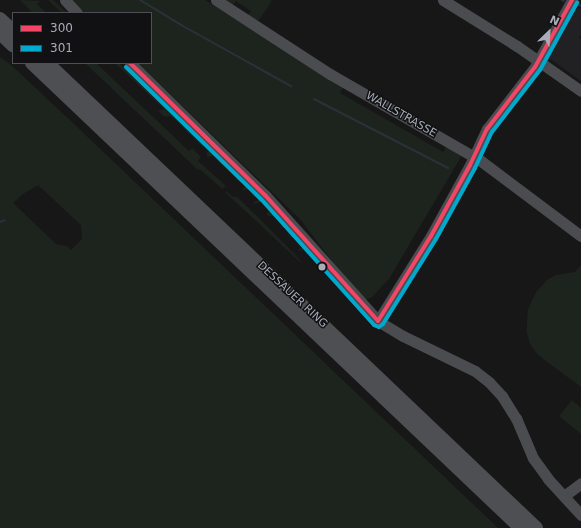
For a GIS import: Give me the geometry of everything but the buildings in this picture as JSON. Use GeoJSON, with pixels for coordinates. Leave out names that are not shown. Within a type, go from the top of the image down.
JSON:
{"type":"FeatureCollection","features":[{"type":"Feature","properties":{"kind":"main road"},"geometry":{"type":"LineString","coordinates":[[0,19],[12,30]]}},
{"type":"Feature","properties":{"kind":"main road"},"geometry":{"type":"LineString","coordinates":[[0,33],[12,44]]}},
{"type":"Feature","properties":{"kind":"main road","name":"DESSAUER RING"},"geometry":{"type":"LineString","coordinates":[[33,64],[521,528]]}},
{"type":"Feature","properties":{"kind":"main road","name":"DESSAUER RING"},"geometry":{"type":"LineString","coordinates":[[48,64],[536,528]]}},
{"type":"Feature","properties":{"kind":"street"},"geometry":{"type":"LineString","coordinates":[[65,0],[77,12]]}},
{"type":"Feature","properties":{"kind":"street","name":"WALLSTRASSE"},"geometry":{"type":"LineString","coordinates":[[216,0],[330,74],[474,157],[581,236]]}},
{"type":"Feature","properties":{"kind":"street"},"geometry":{"type":"LineString","coordinates":[[443,0],[541,58],[565,83],[581,91]]}},
{"type":"Feature","properties":{"kind":"street"},"geometry":{"type":"LineString","coordinates":[[378,320],[412,268],[495,117],[541,58],[572,0]]}},
{"type":"Feature","properties":{"kind":"street"},"geometry":{"type":"LineString","coordinates":[[131,64],[270,199],[378,320],[403,336],[475,371],[489,382],[502,396],[516,418],[533,458],[581,515]]}},
{"type":"Feature","properties":{"kind":"street"},"geometry":{"type":"LineString","coordinates":[[564,496],[581,483]]}},
{"type":"Feature","properties":{"kind":"shaded area"},"geometry":{"type":"Polygon","coordinates":[[[20,0],[40,1],[37,4],[45,12],[32,12],[20,0]]]}},
{"type":"Feature","properties":{"kind":"shaded area"},"geometry":{"type":"Polygon","coordinates":[[[48,0],[53,0],[66,12],[61,12],[48,0]]]}},
{"type":"Feature","properties":{"kind":"shaded area"},"geometry":{"type":"Polygon","coordinates":[[[69,0],[205,0],[344,86],[340,93],[443,152],[447,146],[462,155],[389,279],[372,297],[365,300],[335,265],[300,219],[139,64],[152,64],[152,12],[85,12],[69,0]]]}},
{"type":"Feature","properties":{"kind":"shaded area"},"geometry":{"type":"Polygon","coordinates":[[[225,0],[272,1],[259,20],[256,21],[248,15],[251,11],[236,1],[233,5],[225,0]]]}},
{"type":"Feature","properties":{"kind":"shaded area"},"geometry":{"type":"Polygon","coordinates":[[[577,8],[581,9],[581,34],[579,38],[581,39],[581,81],[549,58],[577,8]]]}},
{"type":"Feature","properties":{"kind":"shaded area"},"geometry":{"type":"Polygon","coordinates":[[[0,57],[10,64],[74,124],[498,528],[0,528],[0,57]],[[38,185],[23,194],[13,203],[56,244],[67,246],[71,250],[82,239],[81,225],[38,185]]]}},
{"type":"Feature","properties":{"kind":"shaded area"},"geometry":{"type":"Polygon","coordinates":[[[86,64],[97,64],[189,151],[192,148],[201,157],[198,161],[226,186],[222,189],[200,169],[198,170],[86,64]]]}},
{"type":"Feature","properties":{"kind":"shaded area"},"geometry":{"type":"Polygon","coordinates":[[[116,64],[120,64],[204,144],[203,147],[171,116],[165,117],[158,111],[164,109],[116,64]]]}},
{"type":"Feature","properties":{"kind":"shaded area"},"geometry":{"type":"Polygon","coordinates":[[[210,151],[243,182],[241,183],[213,156],[207,157],[207,152],[210,151]]]}},
{"type":"Feature","properties":{"kind":"shaded area"},"geometry":{"type":"Polygon","coordinates":[[[246,185],[305,248],[303,251],[298,250],[303,248],[294,238],[286,236],[292,236],[285,228],[278,227],[283,226],[275,216],[268,216],[266,213],[271,212],[261,202],[255,204],[253,202],[259,200],[249,190],[241,190],[246,185]]]}},
{"type":"Feature","properties":{"kind":"shaded area"},"geometry":{"type":"Polygon","coordinates":[[[226,191],[233,197],[237,197],[301,261],[300,262],[225,192],[226,191]]]}},
{"type":"Feature","properties":{"kind":"shaded area"},"geometry":{"type":"Polygon","coordinates":[[[581,265],[581,387],[538,355],[530,344],[527,333],[527,322],[528,310],[532,300],[537,291],[547,280],[556,275],[575,272],[581,265]]]}},
{"type":"Feature","properties":{"kind":"shaded area"},"geometry":{"type":"Polygon","coordinates":[[[572,400],[581,408],[581,434],[559,416],[572,400]]]}},
{"type":"Feature","properties":{"kind":"waterway"},"geometry":{"type":"LineString","coordinates":[[140,0],[183,26],[291,86]]}},
{"type":"Feature","properties":{"kind":"waterway"},"geometry":{"type":"LineString","coordinates":[[314,99],[448,168]]}},
{"type":"Feature","properties":{"kind":"waterway"},"geometry":{"type":"LineString","coordinates":[[0,222],[5,220]]}},
{"type":"Feature","properties":{"kind":"transit line","name":"300"},"geometry":{"type":"LineString","coordinates":[[378,321],[431,236],[470,165],[487,129],[535,67],[572,0]]}},
{"type":"Feature","properties":{"kind":"transit line","name":"301"},"geometry":{"type":"LineString","coordinates":[[126,67],[261,199],[374,325],[379,327],[383,324],[436,239],[475,168],[492,132],[540,70],[577,3]]}},
{"type":"Feature","properties":{"kind":"transit line","name":"300"},"geometry":{"type":"LineString","coordinates":[[131,64],[265,195],[378,321]]}}]}
